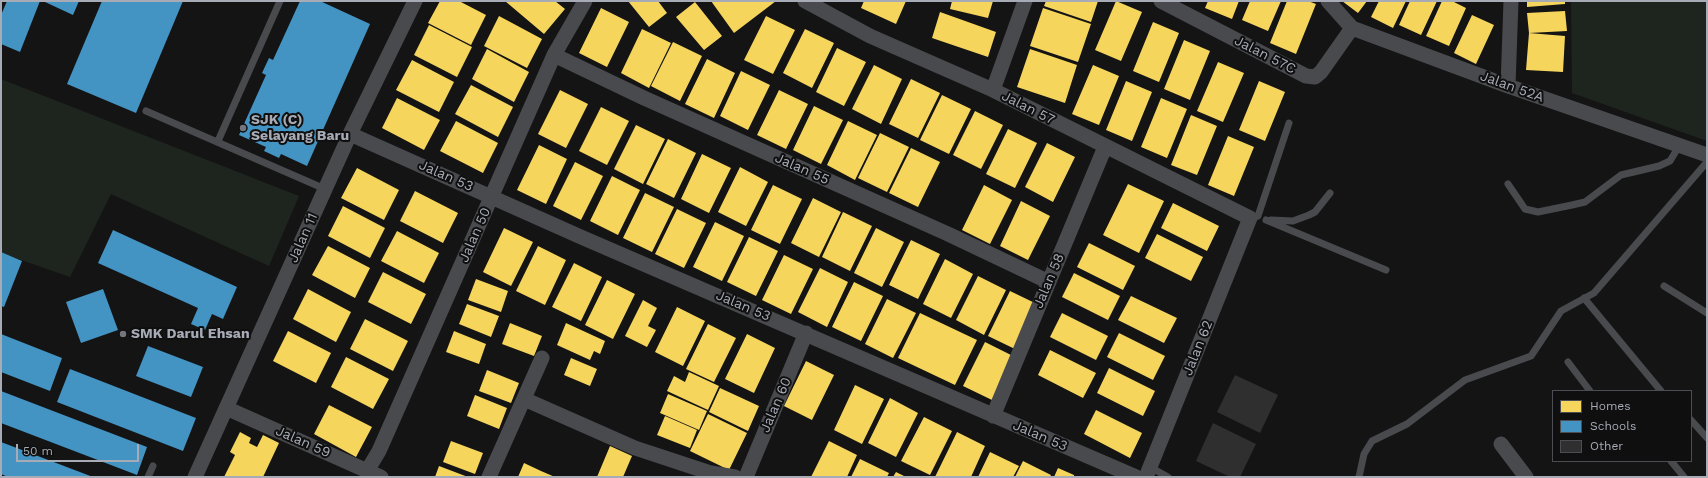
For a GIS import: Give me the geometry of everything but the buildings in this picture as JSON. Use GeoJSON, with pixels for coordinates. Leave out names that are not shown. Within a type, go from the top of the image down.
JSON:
{"type":"FeatureCollection","features":[{"type":"Feature","properties":{"kind":"street","name":"Jalan 11"},"geometry":{"type":"LineString","coordinates":[[195,477],[350,134],[415,1]]}},
{"type":"Feature","properties":{"kind":"street","name":"Jalan 50"},"geometry":{"type":"LineString","coordinates":[[367,471],[379,451],[554,55],[586,1]]}},
{"type":"Feature","properties":{"kind":"street"},"geometry":{"type":"LineString","coordinates":[[993,90],[1024,1]]}},
{"type":"Feature","properties":{"kind":"street","name":"Jalan 57C"},"geometry":{"type":"LineString","coordinates":[[1161,1],[1306,76],[1315,77],[1322,72],[1352,28]]}},
{"type":"Feature","properties":{"kind":"street","name":"Jalan 52A"},"geometry":{"type":"LineString","coordinates":[[1328,1],[1352,28],[1508,86],[1707,155]]}},
{"type":"Feature","properties":{"kind":"street"},"geometry":{"type":"LineString","coordinates":[[1508,86],[1511,1]]}},
{"type":"Feature","properties":{"kind":"street","name":"Jalan 57"},"geometry":{"type":"LineString","coordinates":[[808,2],[870,36],[993,90],[1105,147],[1254,217]]}},
{"type":"Feature","properties":{"kind":"street","name":"Jalan 55"},"geometry":{"type":"LineString","coordinates":[[554,55],[644,98],[940,230],[1049,282]]}},
{"type":"Feature","properties":{"kind":"street","name":"Jalan 53"},"geometry":{"type":"LineString","coordinates":[[350,134],[492,196],[581,237],[1136,477]]}},
{"type":"Feature","properties":{"kind":"street","name":"Jalan 58"},"geometry":{"type":"LineString","coordinates":[[993,416],[1105,147]]}},
{"type":"Feature","properties":{"kind":"street","name":"Jalan 62"},"geometry":{"type":"LineString","coordinates":[[1148,472],[1254,217]]}},
{"type":"Feature","properties":{"kind":"street","name":"Jalan 60"},"geometry":{"type":"LineString","coordinates":[[746,477],[806,333]]}},
{"type":"Feature","properties":{"kind":"street"},"geometry":{"type":"LineString","coordinates":[[489,477],[542,358]]}},
{"type":"Feature","properties":{"kind":"street"},"geometry":{"type":"LineString","coordinates":[[524,399],[635,448],[711,473],[735,477]]}},
{"type":"Feature","properties":{"kind":"street","name":"Jalan 59"},"geometry":{"type":"LineString","coordinates":[[226,408],[381,477]]}},
{"type":"Feature","properties":{"kind":"street"},"geometry":{"type":"LineString","coordinates":[[1501,444],[1526,477]]}},
{"type":"Feature","properties":{"kind":"lane"},"geometry":{"type":"LineString","coordinates":[[218,141],[280,1]]}},
{"type":"Feature","properties":{"kind":"lane"},"geometry":{"type":"LineString","coordinates":[[146,111],[218,141],[325,189]]}},
{"type":"Feature","properties":{"kind":"lane"},"geometry":{"type":"LineString","coordinates":[[1289,123],[1254,217],[1266,220],[1386,270]]}},
{"type":"Feature","properties":{"kind":"lane"},"geometry":{"type":"LineString","coordinates":[[1508,184],[1525,209],[1538,212],[1572,205],[1585,202],[1621,175],[1660,166],[1670,161],[1679,146]]}},
{"type":"Feature","properties":{"kind":"lane"},"geometry":{"type":"LineString","coordinates":[[1359,477],[1364,454],[1372,441],[1407,424],[1465,380],[1530,356],[1561,311],[1594,293],[1707,162]]}},
{"type":"Feature","properties":{"kind":"lane"},"geometry":{"type":"LineString","coordinates":[[1266,220],[1293,221],[1309,215],[1315,212],[1330,193]]}},
{"type":"Feature","properties":{"kind":"lane"},"geometry":{"type":"LineString","coordinates":[[1664,286],[1707,313]]}},
{"type":"Feature","properties":{"kind":"lane"},"geometry":{"type":"LineString","coordinates":[[1584,298],[1661,390]]}},
{"type":"Feature","properties":{"kind":"lane"},"geometry":{"type":"LineString","coordinates":[[1568,362],[1589,390]]}},
{"type":"Feature","properties":{"kind":"lane"},"geometry":{"type":"LineString","coordinates":[[1692,421],[1707,438]]}},
{"type":"Feature","properties":{"kind":"lane"},"geometry":{"type":"LineString","coordinates":[[1672,462],[1684,477]]}},
{"type":"Feature","properties":{"kind":"lane"},"geometry":{"type":"LineString","coordinates":[[148,477],[152,466]]}},
{"type":"Feature","properties":{"kind":"lane"},"geometry":{"type":"LineString","coordinates":[[1148,472],[1168,477]]}},
{"type":"Feature","properties":{"kind":"shaded area"},"geometry":{"type":"Polygon","coordinates":[[[1571,1],[1707,1],[1707,141],[1572,93],[1571,1]]]}},
{"type":"Feature","properties":{"kind":"shaded area"},"geometry":{"type":"Polygon","coordinates":[[[1,79],[299,196],[269,266],[111,194],[70,277],[1,253],[1,79]]]}},
{"type":"Feature","properties":{"kind":"place","name":"SJK (C) Selayang Baru"},"geometry":{"type":"Point","coordinates":[243,128]}},
{"type":"Feature","properties":{"kind":"place","name":"SMK Darul Ehsan"},"geometry":{"type":"Point","coordinates":[123,334]}}]}
